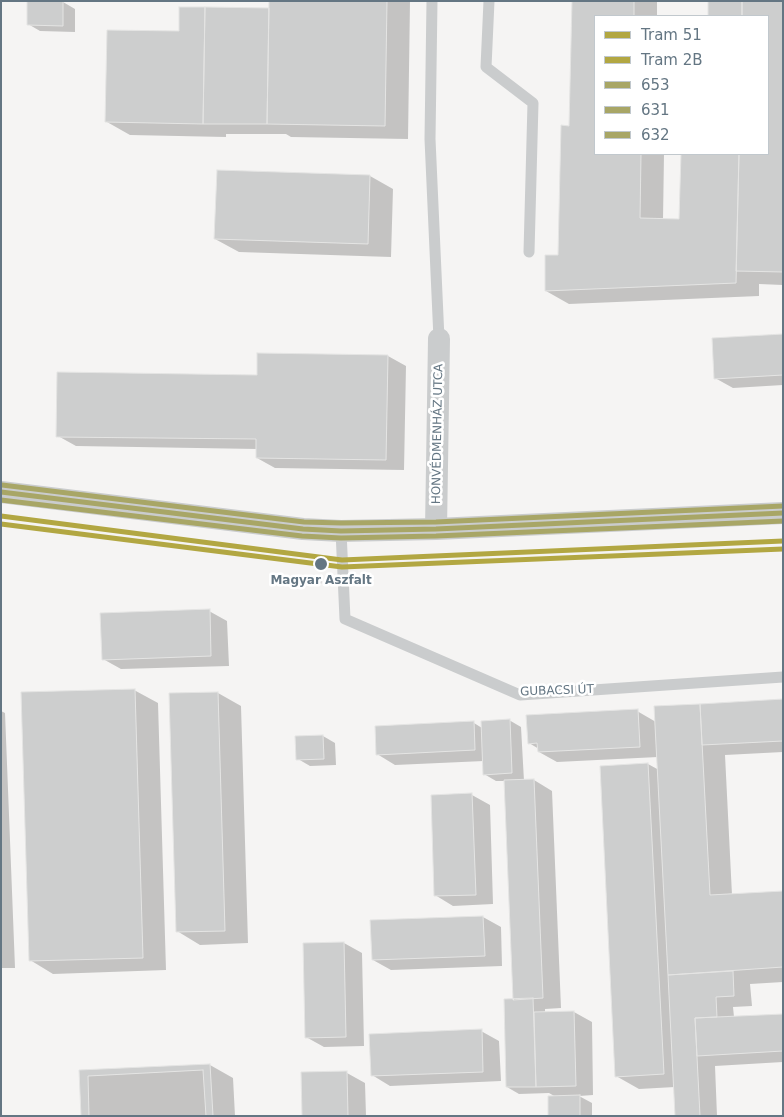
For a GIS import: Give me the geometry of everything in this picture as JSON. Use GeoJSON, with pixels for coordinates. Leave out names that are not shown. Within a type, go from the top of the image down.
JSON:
{"type":"FeatureCollection","features":[{"type":"Feature","properties":{"kind":"street","name":"HONVÉDMENHÁZ UTCA"},"geometry":{"type":"LineString","coordinates":[[436,529],[439,339]]}},
{"type":"Feature","properties":{"kind":"street"},"geometry":{"type":"LineString","coordinates":[[1,492],[303,529],[341,531],[436,529],[783,513]]}},
{"type":"Feature","properties":{"kind":"lane"},"geometry":{"type":"LineString","coordinates":[[432,1],[430,139],[439,339]]}},
{"type":"Feature","properties":{"kind":"lane"},"geometry":{"type":"LineString","coordinates":[[489,1],[486,67],[533,103],[529,252]]}},
{"type":"Feature","properties":{"kind":"lane","name":"GUBACSI ÚT"},"geometry":{"type":"LineString","coordinates":[[341,531],[345,619],[520,695],[783,677]]}},
{"type":"Feature","properties":{"kind":"building"},"geometry":{"type":"Polygon","coordinates":[[[27,1],[63,1],[63,26],[27,25],[27,1]]]}},
{"type":"Feature","properties":{"kind":"building"},"geometry":{"type":"Polygon","coordinates":[[[269,1],[387,1],[385,126],[267,124],[269,1]]]}},
{"type":"Feature","properties":{"kind":"building"},"geometry":{"type":"Polygon","coordinates":[[[572,1],[634,1],[634,15],[594,15],[594,155],[641,155],[640,218],[679,219],[681,155],[739,155],[736,283],[545,291],[545,255],[558,255],[561,125],[569,126],[572,1]]]}},
{"type":"Feature","properties":{"kind":"building"},"geometry":{"type":"Polygon","coordinates":[[[708,1],[742,1],[742,15],[708,15],[708,1]]]}},
{"type":"Feature","properties":{"kind":"building"},"geometry":{"type":"Polygon","coordinates":[[[742,1],[783,1],[783,272],[736,271],[739,155],[769,155],[769,15],[742,15],[742,1]]]}},
{"type":"Feature","properties":{"kind":"building"},"geometry":{"type":"Polygon","coordinates":[[[179,7],[205,7],[203,124],[105,122],[107,30],[179,31],[179,7]]]}},
{"type":"Feature","properties":{"kind":"building"},"geometry":{"type":"Polygon","coordinates":[[[205,7],[269,8],[267,124],[203,124],[205,7]]]}},
{"type":"Feature","properties":{"kind":"building"},"geometry":{"type":"Polygon","coordinates":[[[217,170],[370,175],[368,244],[214,239],[217,170]]]}},
{"type":"Feature","properties":{"kind":"building"},"geometry":{"type":"Polygon","coordinates":[[[783,334],[783,375],[714,379],[712,338],[783,334]]]}},
{"type":"Feature","properties":{"kind":"building"},"geometry":{"type":"Polygon","coordinates":[[[257,353],[388,355],[386,460],[256,458],[256,439],[56,437],[57,372],[257,375],[257,353]]]}},
{"type":"Feature","properties":{"kind":"building"},"geometry":{"type":"Polygon","coordinates":[[[210,609],[211,656],[102,660],[100,613],[210,609]]]}},
{"type":"Feature","properties":{"kind":"building"},"geometry":{"type":"Polygon","coordinates":[[[135,689],[143,958],[29,961],[21,692],[135,689]]]}},
{"type":"Feature","properties":{"kind":"building"},"geometry":{"type":"Polygon","coordinates":[[[218,692],[225,931],[176,932],[169,693],[218,692]]]}},
{"type":"Feature","properties":{"kind":"building"},"geometry":{"type":"Polygon","coordinates":[[[783,699],[783,741],[702,745],[700,704],[783,699]]]}},
{"type":"Feature","properties":{"kind":"building"},"geometry":{"type":"Polygon","coordinates":[[[700,704],[710,895],[783,891],[783,967],[668,975],[654,706],[700,704]]]}},
{"type":"Feature","properties":{"kind":"building"},"geometry":{"type":"Polygon","coordinates":[[[638,709],[640,747],[538,752],[537,743],[528,744],[526,715],[638,709]]]}},
{"type":"Feature","properties":{"kind":"building"},"geometry":{"type":"Polygon","coordinates":[[[510,719],[512,773],[483,775],[481,721],[510,719]]]}},
{"type":"Feature","properties":{"kind":"building"},"geometry":{"type":"Polygon","coordinates":[[[474,721],[475,750],[376,755],[375,726],[474,721]]]}},
{"type":"Feature","properties":{"kind":"building"},"geometry":{"type":"Polygon","coordinates":[[[323,735],[324,759],[296,760],[295,736],[323,735]]]}},
{"type":"Feature","properties":{"kind":"building"},"geometry":{"type":"Polygon","coordinates":[[[648,763],[664,1074],[615,1077],[600,766],[648,763]]]}},
{"type":"Feature","properties":{"kind":"building"},"geometry":{"type":"Polygon","coordinates":[[[534,779],[543,998],[513,1000],[504,780],[534,779]]]}},
{"type":"Feature","properties":{"kind":"building"},"geometry":{"type":"Polygon","coordinates":[[[472,793],[476,895],[434,896],[431,795],[472,793]]]}},
{"type":"Feature","properties":{"kind":"building"},"geometry":{"type":"Polygon","coordinates":[[[483,916],[485,956],[372,960],[370,920],[483,916]]]}},
{"type":"Feature","properties":{"kind":"building"},"geometry":{"type":"Polygon","coordinates":[[[344,942],[346,1037],[305,1038],[303,943],[344,942]]]}},
{"type":"Feature","properties":{"kind":"building"},"geometry":{"type":"Polygon","coordinates":[[[733,971],[734,996],[716,997],[717,1017],[695,1018],[700,1116],[675,1116],[668,975],[733,971]]]}},
{"type":"Feature","properties":{"kind":"building"},"geometry":{"type":"Polygon","coordinates":[[[533,998],[536,1087],[506,1087],[504,999],[533,998]]]}},
{"type":"Feature","properties":{"kind":"building"},"geometry":{"type":"Polygon","coordinates":[[[574,1011],[576,1086],[536,1087],[534,1012],[574,1011]]]}},
{"type":"Feature","properties":{"kind":"building"},"geometry":{"type":"Polygon","coordinates":[[[783,1014],[783,1051],[697,1056],[695,1018],[783,1014]]]}},
{"type":"Feature","properties":{"kind":"building"},"geometry":{"type":"Polygon","coordinates":[[[482,1029],[483,1072],[371,1076],[369,1034],[482,1029]]]}},
{"type":"Feature","properties":{"kind":"building"},"geometry":{"type":"Polygon","coordinates":[[[210,1064],[213,1116],[81,1116],[79,1070],[210,1064]]]}},
{"type":"Feature","properties":{"kind":"building"},"geometry":{"type":"Polygon","coordinates":[[[203,1070],[206,1116],[89,1116],[88,1076],[203,1070]]]}},
{"type":"Feature","properties":{"kind":"building"},"geometry":{"type":"Polygon","coordinates":[[[347,1071],[348,1116],[302,1116],[301,1072],[347,1071]]]}},
{"type":"Feature","properties":{"kind":"building"},"geometry":{"type":"Polygon","coordinates":[[[580,1095],[580,1116],[548,1116],[548,1096],[580,1095]]]}},
{"type":"Feature","properties":{"kind":"tram line","name":"51"},"geometry":{"type":"LineString","coordinates":[[1,516],[342,560],[783,541]]}},
{"type":"Feature","properties":{"kind":"tram line","name":"2B"},"geometry":{"type":"LineString","coordinates":[[1,524],[342,567],[783,549]]}},
{"type":"Feature","properties":{"kind":"transit line","name":"632"},"geometry":{"type":"LineString","coordinates":[[2,485],[304,522],[341,523],[436,522],[783,506]]}},
{"type":"Feature","properties":{"kind":"transit line","name":"653"},"geometry":{"type":"LineString","coordinates":[[1,492],[303,529],[341,531],[436,529],[783,513]]}},
{"type":"Feature","properties":{"kind":"transit line","name":"631"},"geometry":{"type":"LineString","coordinates":[[1,500],[302,536],[341,538],[436,536],[783,521]]}},
{"type":"Feature","properties":{"kind":"place","name":"Magyar Aszfalt"},"geometry":{"type":"Point","coordinates":[321,564]}}]}
